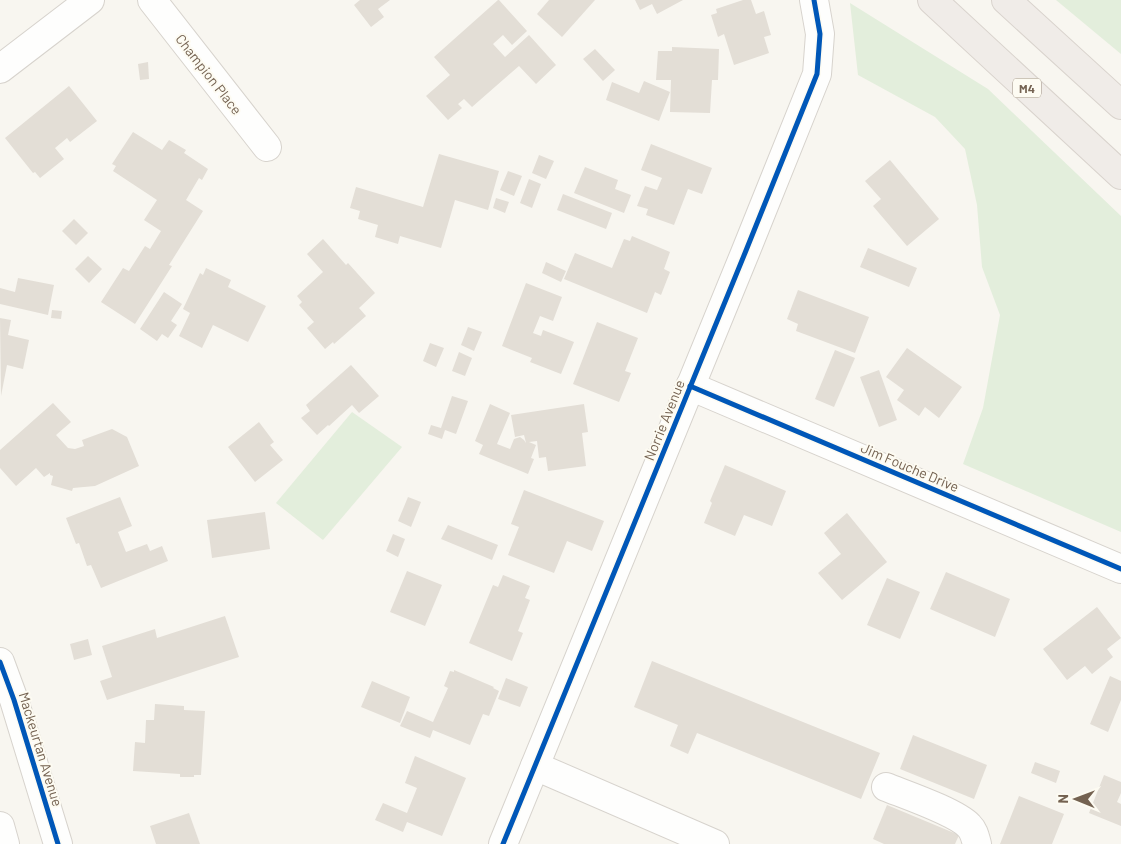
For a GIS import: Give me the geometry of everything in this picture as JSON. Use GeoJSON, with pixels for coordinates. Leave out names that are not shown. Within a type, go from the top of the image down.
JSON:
{"type":"FeatureCollection","features":[{"type":"Feature","properties":{"kind":"highway","name":"M4"},"geometry":{"type":"LineString","coordinates":[[932,0],[1121,175]]}},
{"type":"Feature","properties":{"kind":"highway"},"geometry":{"type":"LineString","coordinates":[[1006,0],[1121,106]]}},
{"type":"Feature","properties":{"kind":"street"},"geometry":{"type":"LineString","coordinates":[[0,69],[90,0]]}},
{"type":"Feature","properties":{"kind":"street","name":"Champion Place"},"geometry":{"type":"LineString","coordinates":[[152,0],[267,147]]}},
{"type":"Feature","properties":{"kind":"street","name":"Norrie Avenue"},"geometry":{"type":"LineString","coordinates":[[502,844],[817,74],[820,34],[814,0]]}},
{"type":"Feature","properties":{"kind":"street","name":"Jim Fouche Drive"},"geometry":{"type":"LineString","coordinates":[[690,386],[1121,569]]}},
{"type":"Feature","properties":{"kind":"street","name":"Mackeurtan Avenue"},"geometry":{"type":"LineString","coordinates":[[0,662],[14,700],[58,844]]}},
{"type":"Feature","properties":{"kind":"street"},"geometry":{"type":"LineString","coordinates":[[534,766],[715,844]]}},
{"type":"Feature","properties":{"kind":"street"},"geometry":{"type":"LineString","coordinates":[[886,787],[958,817],[975,834],[977,844]]}},
{"type":"Feature","properties":{"kind":"street"},"geometry":{"type":"LineString","coordinates":[[0,826],[6,844]]}},
{"type":"Feature","properties":{"kind":"green space"},"geometry":{"type":"Polygon","coordinates":[[[1056,0],[1121,0],[1121,54],[1056,0]]]}},
{"type":"Feature","properties":{"kind":"green space"},"geometry":{"type":"Polygon","coordinates":[[[850,3],[988,89],[1121,216],[1121,532],[963,464],[983,408],[1000,315],[982,267],[977,205],[965,149],[935,117],[858,75],[850,3]]]}},
{"type":"Feature","properties":{"kind":"green space"},"geometry":{"type":"Polygon","coordinates":[[[352,412],[402,447],[323,540],[276,503],[352,412]]]}},
{"type":"Feature","properties":{"kind":"building"},"geometry":{"type":"Polygon","coordinates":[[[360,0],[390,0],[378,9],[384,17],[371,27],[354,5],[360,0]]]}},
{"type":"Feature","properties":{"kind":"building"},"geometry":{"type":"Polygon","coordinates":[[[498,0],[527,31],[512,45],[503,35],[493,44],[505,57],[529,35],[556,65],[536,84],[519,66],[472,107],[464,99],[458,104],[462,108],[448,120],[426,96],[450,75],[434,57],[498,0]]]}},
{"type":"Feature","properties":{"kind":"building"},"geometry":{"type":"Polygon","coordinates":[[[549,0],[595,0],[562,37],[537,14],[549,0]]]}},
{"type":"Feature","properties":{"kind":"building"},"geometry":{"type":"Polygon","coordinates":[[[635,0],[683,0],[657,14],[652,4],[640,10],[635,0]]]}},
{"type":"Feature","properties":{"kind":"building"},"geometry":{"type":"Polygon","coordinates":[[[743,0],[751,0],[756,14],[764,11],[771,35],[764,37],[769,53],[734,65],[724,34],[718,37],[711,15],[717,13],[716,9],[743,0]]]}},
{"type":"Feature","properties":{"kind":"building"},"geometry":{"type":"Polygon","coordinates":[[[672,47],[719,49],[718,80],[712,80],[710,113],[670,112],[671,80],[656,80],[658,51],[672,51],[672,47]]]}},
{"type":"Feature","properties":{"kind":"building"},"geometry":{"type":"Polygon","coordinates":[[[595,49],[615,70],[603,81],[583,59],[595,49]]]}},
{"type":"Feature","properties":{"kind":"building"},"geometry":{"type":"Polygon","coordinates":[[[148,62],[149,79],[140,80],[138,64],[148,62]]]}},
{"type":"Feature","properties":{"kind":"building"},"geometry":{"type":"Polygon","coordinates":[[[644,81],[670,92],[659,121],[606,100],[612,82],[639,93],[644,81]]]}},
{"type":"Feature","properties":{"kind":"building"},"geometry":{"type":"Polygon","coordinates":[[[69,86],[97,121],[70,142],[67,138],[55,148],[64,159],[40,178],[35,172],[33,173],[5,138],[69,86]]]}},
{"type":"Feature","properties":{"kind":"building"},"geometry":{"type":"Polygon","coordinates":[[[133,132],[162,150],[169,140],[186,150],[184,153],[208,169],[202,180],[199,178],[186,200],[203,211],[169,265],[172,266],[135,324],[101,302],[123,268],[129,271],[145,246],[150,249],[161,231],[144,220],[157,200],[113,171],[116,166],[112,164],[133,132]]]}},
{"type":"Feature","properties":{"kind":"building"},"geometry":{"type":"Polygon","coordinates":[[[651,144],[712,168],[702,194],[688,189],[674,225],[646,215],[648,209],[637,206],[645,186],[657,190],[662,178],[641,170],[651,144]]]}},
{"type":"Feature","properties":{"kind":"building"},"geometry":{"type":"Polygon","coordinates":[[[439,154],[499,171],[488,210],[455,200],[441,248],[400,236],[398,244],[375,237],[378,225],[358,219],[360,211],[350,208],[356,187],[423,207],[439,154]]]}},
{"type":"Feature","properties":{"kind":"building"},"geometry":{"type":"Polygon","coordinates":[[[539,155],[554,161],[546,179],[532,173],[539,155]]]}},
{"type":"Feature","properties":{"kind":"building"},"geometry":{"type":"Polygon","coordinates":[[[890,160],[939,219],[907,246],[873,206],[881,199],[865,181],[890,160]]]}},
{"type":"Feature","properties":{"kind":"building"},"geometry":{"type":"Polygon","coordinates":[[[585,167],[618,180],[615,189],[631,195],[624,213],[574,193],[585,167]]]}},
{"type":"Feature","properties":{"kind":"building"},"geometry":{"type":"Polygon","coordinates":[[[508,171],[522,176],[514,196],[500,190],[508,171]]]}},
{"type":"Feature","properties":{"kind":"building"},"geometry":{"type":"Polygon","coordinates":[[[529,179],[541,184],[532,208],[520,203],[529,179]]]}},
{"type":"Feature","properties":{"kind":"building"},"geometry":{"type":"Polygon","coordinates":[[[563,194],[612,213],[606,229],[557,210],[563,194]]]}},
{"type":"Feature","properties":{"kind":"building"},"geometry":{"type":"Polygon","coordinates":[[[496,198],[509,202],[505,213],[493,208],[496,198]]]}},
{"type":"Feature","properties":{"kind":"building"},"geometry":{"type":"Polygon","coordinates":[[[74,219],[88,233],[76,245],[62,231],[74,219]]]}},
{"type":"Feature","properties":{"kind":"building"},"geometry":{"type":"Polygon","coordinates":[[[632,236],[670,252],[664,269],[670,272],[661,295],[655,292],[647,313],[564,279],[575,253],[612,268],[624,239],[630,241],[632,236]]]}},
{"type":"Feature","properties":{"kind":"building"},"geometry":{"type":"Polygon","coordinates":[[[323,239],[375,293],[359,308],[366,316],[334,344],[333,342],[325,349],[307,328],[314,322],[299,305],[302,302],[297,296],[323,272],[307,254],[323,239]]]}},
{"type":"Feature","properties":{"kind":"building"},"geometry":{"type":"Polygon","coordinates":[[[868,248],[917,268],[909,287],[860,267],[868,248]]]}},
{"type":"Feature","properties":{"kind":"building"},"geometry":{"type":"Polygon","coordinates":[[[88,256],[102,269],[89,283],[75,269],[88,256]]]}},
{"type":"Feature","properties":{"kind":"building"},"geometry":{"type":"Polygon","coordinates":[[[546,262],[566,271],[561,282],[542,273],[546,262]]]}},
{"type":"Feature","properties":{"kind":"building"},"geometry":{"type":"Polygon","coordinates":[[[206,268],[231,280],[228,287],[266,306],[248,342],[213,325],[202,348],[179,336],[190,313],[183,309],[200,273],[203,275],[206,268]]]}},
{"type":"Feature","properties":{"kind":"building"},"geometry":{"type":"Polygon","coordinates":[[[18,278],[54,285],[48,315],[0,304],[0,288],[15,292],[18,278]]]}},
{"type":"Feature","properties":{"kind":"building"},"geometry":{"type":"Polygon","coordinates":[[[526,283],[562,297],[553,321],[540,316],[533,333],[541,336],[543,330],[574,342],[561,374],[530,362],[532,358],[502,346],[526,283]]]}},
{"type":"Feature","properties":{"kind":"building"},"geometry":{"type":"Polygon","coordinates":[[[798,290],[869,317],[855,353],[796,331],[798,324],[787,319],[798,290]]]}},
{"type":"Feature","properties":{"kind":"building"},"geometry":{"type":"Polygon","coordinates":[[[164,292],[182,304],[171,321],[177,325],[168,338],[162,334],[157,341],[140,329],[164,292]]]}},
{"type":"Feature","properties":{"kind":"building"},"geometry":{"type":"Polygon","coordinates":[[[52,310],[62,311],[61,319],[51,318],[52,310]]]}},
{"type":"Feature","properties":{"kind":"building"},"geometry":{"type":"Polygon","coordinates":[[[0,318],[11,320],[8,335],[29,340],[23,369],[7,365],[1,396],[0,318]]]}},
{"type":"Feature","properties":{"kind":"building"},"geometry":{"type":"Polygon","coordinates":[[[597,322],[638,338],[625,371],[631,373],[619,402],[573,384],[597,322]]]}},
{"type":"Feature","properties":{"kind":"building"},"geometry":{"type":"Polygon","coordinates":[[[468,327],[482,332],[474,351],[461,345],[468,327]]]}},
{"type":"Feature","properties":{"kind":"building"},"geometry":{"type":"Polygon","coordinates":[[[430,343],[444,348],[436,367],[423,361],[430,343]]]}},
{"type":"Feature","properties":{"kind":"building"},"geometry":{"type":"Polygon","coordinates":[[[907,348],[962,387],[939,418],[925,407],[919,416],[897,400],[904,390],[886,377],[907,348]]]}},
{"type":"Feature","properties":{"kind":"building"},"geometry":{"type":"Polygon","coordinates":[[[835,350],[855,358],[834,407],[815,399],[835,350]]]}},
{"type":"Feature","properties":{"kind":"building"},"geometry":{"type":"Polygon","coordinates":[[[459,352],[472,358],[465,376],[452,371],[459,352]]]}},
{"type":"Feature","properties":{"kind":"building"},"geometry":{"type":"Polygon","coordinates":[[[351,365],[379,396],[359,413],[352,405],[317,435],[301,418],[310,411],[306,405],[351,365]]]}},
{"type":"Feature","properties":{"kind":"building"},"geometry":{"type":"Polygon","coordinates":[[[879,370],[897,420],[879,427],[860,377],[879,370]]]}},
{"type":"Feature","properties":{"kind":"building"},"geometry":{"type":"Polygon","coordinates":[[[452,396],[468,401],[456,434],[445,430],[442,439],[428,434],[431,425],[441,428],[452,396]]]}},
{"type":"Feature","properties":{"kind":"building"},"geometry":{"type":"Polygon","coordinates":[[[53,403],[71,422],[56,435],[68,448],[75,449],[84,446],[82,440],[112,429],[127,437],[139,466],[95,486],[73,488],[72,491],[51,485],[53,476],[50,473],[44,477],[36,468],[16,486],[0,468],[0,450],[53,403]]]}},
{"type":"Feature","properties":{"kind":"building"},"geometry":{"type":"Polygon","coordinates":[[[490,404],[510,413],[497,444],[510,449],[514,439],[520,437],[526,443],[524,435],[515,437],[511,415],[584,404],[588,432],[582,433],[586,466],[548,471],[546,457],[539,458],[537,441],[529,442],[536,445],[531,458],[534,459],[528,474],[479,454],[483,445],[475,441],[490,404]]]}},
{"type":"Feature","properties":{"kind":"building"},"geometry":{"type":"Polygon","coordinates":[[[259,422],[274,442],[270,445],[283,460],[255,482],[228,447],[259,422]]]}},
{"type":"Feature","properties":{"kind":"building"},"geometry":{"type":"Polygon","coordinates":[[[725,465],[786,491],[772,526],[744,515],[735,536],[704,523],[712,503],[710,501],[725,465]]]}},
{"type":"Feature","properties":{"kind":"building"},"geometry":{"type":"Polygon","coordinates":[[[524,490],[604,521],[592,551],[567,541],[554,573],[508,555],[519,527],[511,524],[524,490]]]}},
{"type":"Feature","properties":{"kind":"building"},"geometry":{"type":"Polygon","coordinates":[[[120,497],[132,526],[118,532],[126,552],[147,544],[150,551],[162,546],[168,561],[101,588],[91,565],[87,566],[79,543],[76,544],[66,518],[120,497]]]}},
{"type":"Feature","properties":{"kind":"building"},"geometry":{"type":"Polygon","coordinates":[[[408,497],[421,502],[411,527],[398,521],[408,497]]]}},
{"type":"Feature","properties":{"kind":"building"},"geometry":{"type":"Polygon","coordinates":[[[265,512],[270,549],[212,558],[207,520],[265,512]]]}},
{"type":"Feature","properties":{"kind":"building"},"geometry":{"type":"Polygon","coordinates":[[[847,513],[887,562],[842,600],[818,573],[841,554],[824,533],[847,513]]]}},
{"type":"Feature","properties":{"kind":"building"},"geometry":{"type":"Polygon","coordinates":[[[448,525],[498,545],[492,560],[441,539],[448,525]]]}},
{"type":"Feature","properties":{"kind":"building"},"geometry":{"type":"Polygon","coordinates":[[[393,534],[405,539],[398,557],[386,551],[393,534]]]}},
{"type":"Feature","properties":{"kind":"building"},"geometry":{"type":"Polygon","coordinates":[[[407,571],[442,585],[425,626],[390,612],[407,571]]]}},
{"type":"Feature","properties":{"kind":"building"},"geometry":{"type":"Polygon","coordinates":[[[946,572],[1010,599],[995,637],[930,609],[946,572]]]}},
{"type":"Feature","properties":{"kind":"building"},"geometry":{"type":"Polygon","coordinates":[[[503,575],[530,586],[525,598],[530,600],[518,631],[523,633],[512,661],[469,643],[493,585],[498,587],[503,575]]]}},
{"type":"Feature","properties":{"kind":"building"},"geometry":{"type":"Polygon","coordinates":[[[887,578],[920,592],[900,639],[867,625],[887,578]]]}},
{"type":"Feature","properties":{"kind":"building"},"geometry":{"type":"Polygon","coordinates":[[[1097,607],[1121,638],[1107,649],[1113,657],[1092,674],[1085,666],[1067,680],[1043,649],[1097,607]]]}},
{"type":"Feature","properties":{"kind":"building"},"geometry":{"type":"Polygon","coordinates":[[[225,616],[239,657],[107,700],[100,681],[112,677],[102,646],[155,629],[157,638],[225,616]]]}},
{"type":"Feature","properties":{"kind":"building"},"geometry":{"type":"Polygon","coordinates":[[[88,639],[92,655],[74,660],[70,644],[88,639]]]}},
{"type":"Feature","properties":{"kind":"building"},"geometry":{"type":"Polygon","coordinates":[[[652,661],[880,753],[861,799],[697,733],[688,754],[670,746],[678,725],[634,707],[652,661]]]}},
{"type":"Feature","properties":{"kind":"building"},"geometry":{"type":"Polygon","coordinates":[[[454,670],[494,687],[499,691],[489,716],[483,714],[470,745],[433,730],[430,738],[400,726],[407,711],[433,722],[448,688],[444,686],[450,671],[454,672],[454,670]]]}},
{"type":"Feature","properties":{"kind":"building"},"geometry":{"type":"Polygon","coordinates":[[[1110,676],[1121,681],[1121,700],[1108,732],[1090,724],[1110,676]]]}},
{"type":"Feature","properties":{"kind":"building"},"geometry":{"type":"Polygon","coordinates":[[[506,678],[528,687],[520,707],[498,699],[506,678]]]}},
{"type":"Feature","properties":{"kind":"building"},"geometry":{"type":"Polygon","coordinates":[[[372,681],[410,697],[400,723],[361,707],[372,681]]]}},
{"type":"Feature","properties":{"kind":"building"},"geometry":{"type":"Polygon","coordinates":[[[155,704],[184,706],[184,710],[205,711],[201,775],[180,777],[180,774],[133,771],[135,742],[145,743],[146,720],[154,720],[155,704]]]}},
{"type":"Feature","properties":{"kind":"building"},"geometry":{"type":"Polygon","coordinates":[[[913,735],[987,765],[974,799],[900,769],[913,735]]]}},
{"type":"Feature","properties":{"kind":"building"},"geometry":{"type":"Polygon","coordinates":[[[415,756],[466,778],[442,836],[407,822],[403,832],[375,820],[383,803],[407,813],[417,788],[405,783],[415,756]]]}},
{"type":"Feature","properties":{"kind":"building"},"geometry":{"type":"Polygon","coordinates":[[[1035,762],[1060,771],[1056,783],[1031,773],[1035,762]]]}},
{"type":"Feature","properties":{"kind":"building"},"geometry":{"type":"Polygon","coordinates":[[[1104,775],[1121,782],[1121,793],[1117,802],[1121,804],[1121,826],[1089,813],[1104,775]]]}},
{"type":"Feature","properties":{"kind":"building"},"geometry":{"type":"Polygon","coordinates":[[[1019,796],[1064,814],[1052,844],[1000,844],[1019,796]]]}},
{"type":"Feature","properties":{"kind":"building"},"geometry":{"type":"Polygon","coordinates":[[[887,805],[959,835],[955,844],[884,844],[873,839],[887,805]]]}},
{"type":"Feature","properties":{"kind":"building"},"geometry":{"type":"Polygon","coordinates":[[[189,813],[200,844],[156,844],[150,826],[189,813]]]}},
{"type":"Feature","properties":{"kind":"cycle path"},"geometry":{"type":"LineString","coordinates":[[503,844],[817,74],[820,34],[814,0]]}},
{"type":"Feature","properties":{"kind":"cycle path"},"geometry":{"type":"LineString","coordinates":[[690,386],[1121,569]]}},
{"type":"Feature","properties":{"kind":"cycle path"},"geometry":{"type":"LineString","coordinates":[[0,662],[14,700],[58,844]]}}]}
